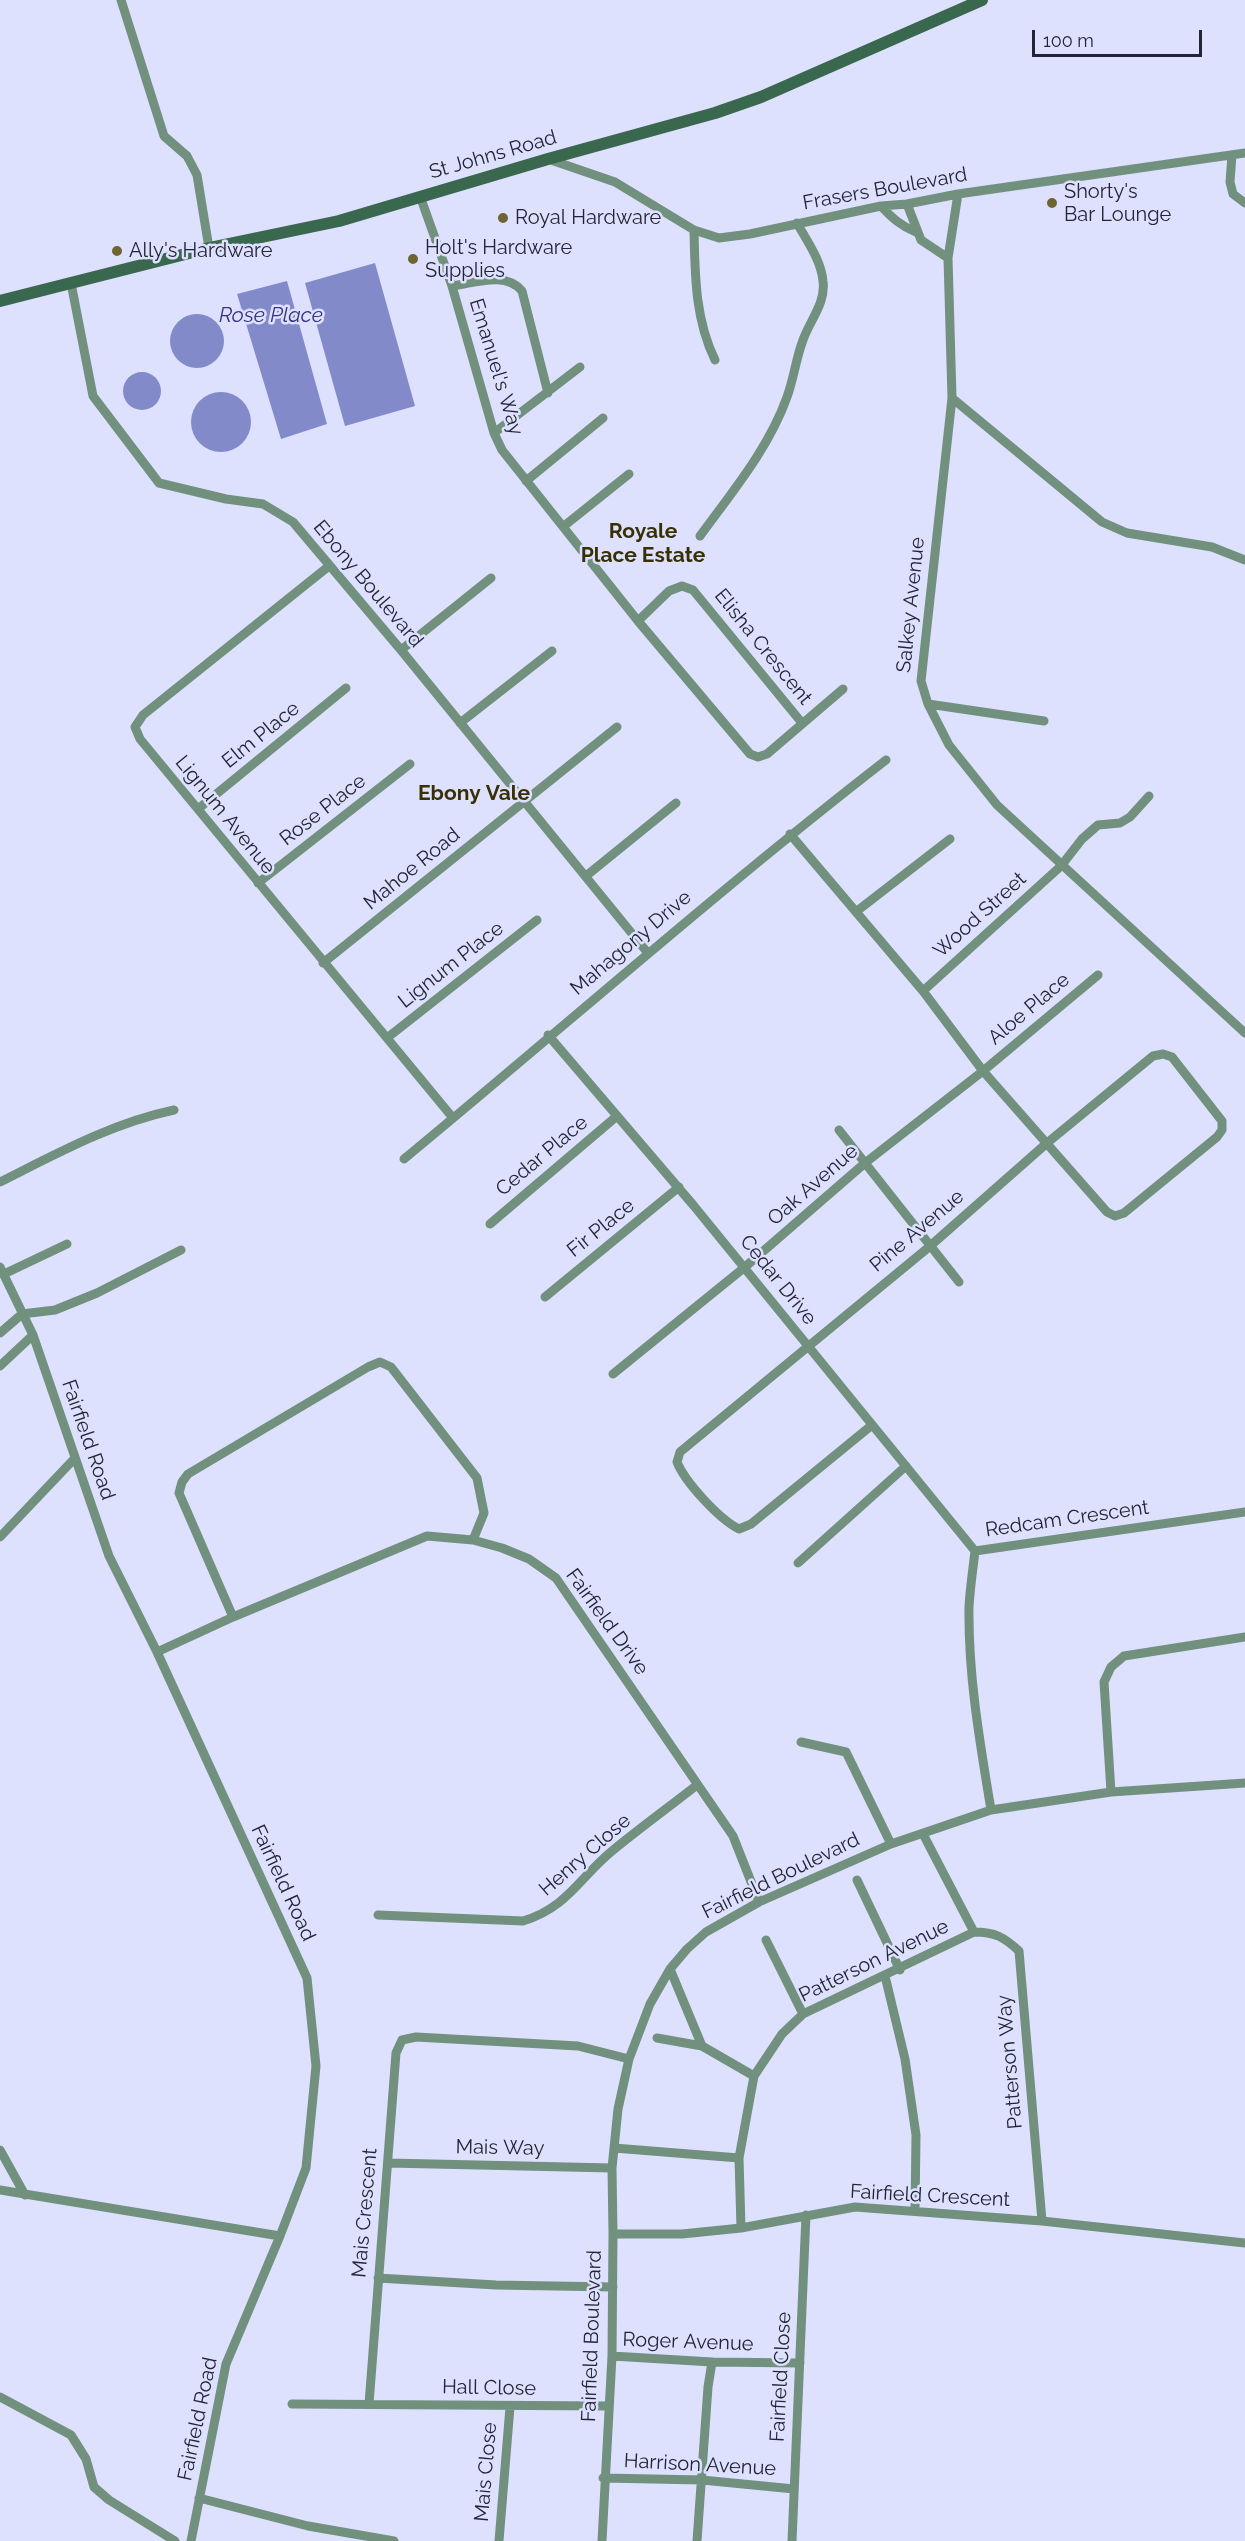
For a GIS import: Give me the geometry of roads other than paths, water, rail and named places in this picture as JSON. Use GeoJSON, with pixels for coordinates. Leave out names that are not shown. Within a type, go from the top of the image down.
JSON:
{"type":"FeatureCollection","features":[{"type":"Feature","properties":{"kind":"main road","name":"St Johns Road"},"geometry":{"type":"LineString","coordinates":[[0,301],[209,248],[339,221],[673,125],[761,97],[982,0]]}},
{"type":"Feature","properties":{"kind":"street"},"geometry":{"type":"LineString","coordinates":[[121,0],[164,136],[187,156],[197,175],[209,248]]}},
{"type":"Feature","properties":{"kind":"street","name":"Frasers Boulevard"},"geometry":{"type":"LineString","coordinates":[[549,159],[615,182],[694,230],[719,238],[750,234],[881,206],[1245,153]]}},
{"type":"Feature","properties":{"kind":"street"},"geometry":{"type":"LineString","coordinates":[[1232,155],[1230,182],[1233,194],[1245,203]]}},
{"type":"Feature","properties":{"kind":"street","name":"Salkey Avenue"},"geometry":{"type":"LineString","coordinates":[[957,194],[948,258],[952,398],[921,681],[928,704],[949,745],[997,805],[1245,1033]]}},
{"type":"Feature","properties":{"kind":"street","name":"Emanuel's Way"},"geometry":{"type":"LineString","coordinates":[[420,196],[452,286],[494,433],[502,450],[638,621],[750,754],[758,757],[767,754],[802,723]]}},
{"type":"Feature","properties":{"kind":"street"},"geometry":{"type":"LineString","coordinates":[[907,204],[921,240],[948,258]]}},
{"type":"Feature","properties":{"kind":"street"},"geometry":{"type":"LineString","coordinates":[[881,206],[904,228],[916,232]]}},
{"type":"Feature","properties":{"kind":"street"},"geometry":{"type":"LineString","coordinates":[[700,536],[752,464],[772,430],[787,397],[799,349],[824,294],[818,261],[798,223]]}},
{"type":"Feature","properties":{"kind":"street"},"geometry":{"type":"LineString","coordinates":[[694,230],[695,277],[700,318],[704,337],[715,360]]}},
{"type":"Feature","properties":{"kind":"street"},"geometry":{"type":"LineString","coordinates":[[452,286],[504,279],[515,281],[522,291],[548,393]]}},
{"type":"Feature","properties":{"kind":"street","name":"Ebony Boulevard"},"geometry":{"type":"LineString","coordinates":[[71,283],[93,396],[159,483],[226,499],[263,504],[293,522],[401,650],[647,952]]}},
{"type":"Feature","properties":{"kind":"street"},"geometry":{"type":"LineString","coordinates":[[494,433],[580,367]]}},
{"type":"Feature","properties":{"kind":"street"},"geometry":{"type":"LineString","coordinates":[[952,398],[1102,522],[1127,533],[1212,547],[1245,560]]}},
{"type":"Feature","properties":{"kind":"street"},"geometry":{"type":"LineString","coordinates":[[526,481],[603,418]]}},
{"type":"Feature","properties":{"kind":"street"},"geometry":{"type":"LineString","coordinates":[[564,526],[629,474]]}},
{"type":"Feature","properties":{"kind":"street","name":"Lignum Avenue"},"geometry":{"type":"LineString","coordinates":[[329,566],[143,715],[135,727],[140,739],[453,1118]]}},
{"type":"Feature","properties":{"kind":"street"},"geometry":{"type":"LineString","coordinates":[[401,650],[491,578]]}},
{"type":"Feature","properties":{"kind":"street","name":"Elisha Crescent"},"geometry":{"type":"LineString","coordinates":[[638,621],[669,591],[682,586],[693,591],[802,723]]}},
{"type":"Feature","properties":{"kind":"street"},"geometry":{"type":"LineString","coordinates":[[460,723],[552,651]]}},
{"type":"Feature","properties":{"kind":"street","name":"Elm Place"},"geometry":{"type":"LineString","coordinates":[[198,809],[346,688]]}},
{"type":"Feature","properties":{"kind":"street"},"geometry":{"type":"LineString","coordinates":[[802,723],[843,689]]}},
{"type":"Feature","properties":{"kind":"street"},"geometry":{"type":"LineString","coordinates":[[928,704],[1044,721]]}},
{"type":"Feature","properties":{"kind":"street","name":"Mahoe Road"},"geometry":{"type":"LineString","coordinates":[[323,963],[616,727]]}},
{"type":"Feature","properties":{"kind":"street","name":"Mahagony Drive"},"geometry":{"type":"LineString","coordinates":[[404,1159],[647,952],[790,834],[886,760]]}},
{"type":"Feature","properties":{"kind":"street","name":"Rose Place"},"geometry":{"type":"LineString","coordinates":[[258,883],[410,764]]}},
{"type":"Feature","properties":{"kind":"street","name":"Wood Street"},"geometry":{"type":"LineString","coordinates":[[923,991],[1061,866],[1082,839],[1098,825],[1120,823],[1130,817],[1149,796]]}},
{"type":"Feature","properties":{"kind":"street"},"geometry":{"type":"LineString","coordinates":[[586,876],[676,803]]}},
{"type":"Feature","properties":{"kind":"street"},"geometry":{"type":"LineString","coordinates":[[790,834],[923,991],[983,1071],[1047,1143]]}},
{"type":"Feature","properties":{"kind":"street"},"geometry":{"type":"LineString","coordinates":[[857,911],[950,839]]}},
{"type":"Feature","properties":{"kind":"street","name":"Lignum Place"},"geometry":{"type":"LineString","coordinates":[[387,1038],[537,920]]}},
{"type":"Feature","properties":{"kind":"street","name":"Aloe Place"},"geometry":{"type":"LineString","coordinates":[[983,1071],[1098,975]]}},
{"type":"Feature","properties":{"kind":"street","name":"Cedar Drive"},"geometry":{"type":"LineString","coordinates":[[549,1035],[679,1187],[975,1551]]}},
{"type":"Feature","properties":{"kind":"street","name":"Pine Avenue"},"geometry":{"type":"LineString","coordinates":[[872,1425],[751,1524],[739,1528],[729,1524],[681,1474],[677,1462],[680,1452],[929,1247],[1047,1143],[1153,1056],[1163,1054],[1172,1058],[1222,1121],[1222,1130],[1217,1137],[1124,1213],[1114,1216],[1107,1212],[1047,1143]]}},
{"type":"Feature","properties":{"kind":"street","name":"Oak Avenue"},"geometry":{"type":"LineString","coordinates":[[613,1374],[745,1268],[866,1163],[983,1071]]}},
{"type":"Feature","properties":{"kind":"street"},"geometry":{"type":"LineString","coordinates":[[0,1182],[78,1144],[130,1122],[174,1110]]}},
{"type":"Feature","properties":{"kind":"street","name":"Cedar Place"},"geometry":{"type":"LineString","coordinates":[[490,1224],[617,1116]]}},
{"type":"Feature","properties":{"kind":"street"},"geometry":{"type":"LineString","coordinates":[[839,1130],[929,1247],[959,1282]]}},
{"type":"Feature","properties":{"kind":"street","name":"Fir Place"},"geometry":{"type":"LineString","coordinates":[[545,1297],[679,1187]]}},
{"type":"Feature","properties":{"kind":"street"},"geometry":{"type":"LineString","coordinates":[[2,1270],[67,1244]]}},
{"type":"Feature","properties":{"kind":"street"},"geometry":{"type":"LineString","coordinates":[[0,1333],[22,1314],[55,1310],[98,1293],[181,1250]]}},
{"type":"Feature","properties":{"kind":"street","name":"Fairfield Road"},"geometry":{"type":"LineString","coordinates":[[2,1270],[33,1335],[109,1556],[307,1978],[316,2066],[306,2168],[226,2364],[191,2541]]}},
{"type":"Feature","properties":{"kind":"street"},"geometry":{"type":"LineString","coordinates":[[0,1366],[33,1335]]}},
{"type":"Feature","properties":{"kind":"street"},"geometry":{"type":"LineString","coordinates":[[233,1617],[179,1493],[182,1482],[188,1474],[368,1366],[380,1362],[391,1368],[477,1478],[484,1513],[473,1540]]}},
{"type":"Feature","properties":{"kind":"street"},"geometry":{"type":"LineString","coordinates":[[0,1537],[75,1458]]}},
{"type":"Feature","properties":{"kind":"street"},"geometry":{"type":"LineString","coordinates":[[798,1563],[906,1466]]}},
{"type":"Feature","properties":{"kind":"street","name":"Redcam Crescent"},"geometry":{"type":"LineString","coordinates":[[991,1810],[978,1735],[972,1663],[969,1606],[975,1551],[1245,1512]]}},
{"type":"Feature","properties":{"kind":"street","name":"Fairfield Drive"},"geometry":{"type":"LineString","coordinates":[[156,1652],[233,1617],[427,1536],[473,1540],[529,1559],[556,1578],[733,1836],[759,1902]]}},
{"type":"Feature","properties":{"kind":"street"},"geometry":{"type":"LineString","coordinates":[[1111,1792],[1104,1682],[1111,1667],[1124,1656],[1245,1637]]}},
{"type":"Feature","properties":{"kind":"street"},"geometry":{"type":"LineString","coordinates":[[801,1742],[846,1752],[891,1844]]}},
{"type":"Feature","properties":{"kind":"street","name":"Fairfield Boulevard"},"geometry":{"type":"LineString","coordinates":[[602,2541],[603,2478],[612,2356],[614,2234],[612,2168],[618,2109],[629,2059],[650,2004],[670,1969],[687,1948],[705,1932],[759,1902],[891,1844],[991,1810],[1111,1792],[1245,1783]]}},
{"type":"Feature","properties":{"kind":"street","name":"Henry Close"},"geometry":{"type":"LineString","coordinates":[[378,1916],[523,1921],[541,1916],[571,1894],[610,1852],[697,1785]]}},
{"type":"Feature","properties":{"kind":"street"},"geometry":{"type":"LineString","coordinates":[[923,1834],[974,1932]]}},
{"type":"Feature","properties":{"kind":"street"},"geometry":{"type":"LineString","coordinates":[[857,1880],[900,1970]]}},
{"type":"Feature","properties":{"kind":"street","name":"Patterson Avenue"},"geometry":{"type":"LineString","coordinates":[[741,2228],[739,2158],[754,2076],[782,2034],[803,2014],[900,1970],[974,1932]]}},
{"type":"Feature","properties":{"kind":"street","name":"Patterson Way"},"geometry":{"type":"LineString","coordinates":[[974,1932],[989,1932],[1004,1937],[1019,1951],[1042,2221]]}},
{"type":"Feature","properties":{"kind":"street"},"geometry":{"type":"LineString","coordinates":[[766,1940],[803,2014]]}},
{"type":"Feature","properties":{"kind":"street"},"geometry":{"type":"LineString","coordinates":[[670,1969],[702,2046]]}},
{"type":"Feature","properties":{"kind":"street"},"geometry":{"type":"LineString","coordinates":[[885,1976],[905,2059],[916,2135],[915,2211]]}},
{"type":"Feature","properties":{"kind":"street","name":"Mais Crescent"},"geometry":{"type":"LineString","coordinates":[[369,2404],[396,2053],[402,2040],[416,2037],[578,2046],[629,2059]]}},
{"type":"Feature","properties":{"kind":"street"},"geometry":{"type":"LineString","coordinates":[[657,2038],[702,2046],[754,2076]]}},
{"type":"Feature","properties":{"kind":"street"},"geometry":{"type":"LineString","coordinates":[[614,2148],[739,2158]]}},
{"type":"Feature","properties":{"kind":"street"},"geometry":{"type":"LineString","coordinates":[[0,2150],[25,2195]]}},
{"type":"Feature","properties":{"kind":"street","name":"Mais Way"},"geometry":{"type":"LineString","coordinates":[[388,2163],[612,2168]]}},
{"type":"Feature","properties":{"kind":"street"},"geometry":{"type":"LineString","coordinates":[[0,2190],[280,2236]]}},
{"type":"Feature","properties":{"kind":"street","name":"Fairfield Crescent"},"geometry":{"type":"LineString","coordinates":[[614,2234],[682,2234],[741,2228],[855,2207],[1042,2221],[1245,2244]]}},
{"type":"Feature","properties":{"kind":"street","name":"Fairfield Close"},"geometry":{"type":"LineString","coordinates":[[792,2541],[806,2215]]}},
{"type":"Feature","properties":{"kind":"street"},"geometry":{"type":"LineString","coordinates":[[378,2278],[496,2285],[613,2287]]}},
{"type":"Feature","properties":{"kind":"street","name":"Roger Avenue"},"geometry":{"type":"LineString","coordinates":[[612,2356],[712,2362],[800,2363]]}},
{"type":"Feature","properties":{"kind":"street"},"geometry":{"type":"LineString","coordinates":[[697,2541],[708,2387],[712,2362]]}},
{"type":"Feature","properties":{"kind":"street"},"geometry":{"type":"LineString","coordinates":[[0,2397],[71,2435],[86,2459],[94,2487],[109,2500],[175,2541]]}},
{"type":"Feature","properties":{"kind":"street","name":"Hall Close"},"geometry":{"type":"LineString","coordinates":[[292,2404],[608,2406]]}},
{"type":"Feature","properties":{"kind":"street","name":"Mais Close"},"geometry":{"type":"LineString","coordinates":[[499,2541],[510,2407]]}},
{"type":"Feature","properties":{"kind":"street","name":"Harrison Avenue"},"geometry":{"type":"LineString","coordinates":[[603,2478],[702,2480],[794,2488]]}},
{"type":"Feature","properties":{"kind":"street"},"geometry":{"type":"LineString","coordinates":[[199,2498],[308,2526],[394,2541]]}},
{"type":"Feature","properties":{"kind":"water"},"geometry":{"type":"Polygon","coordinates":[[[375,263],[415,406],[345,426],[305,283],[375,263]]]}},
{"type":"Feature","properties":{"kind":"water","name":"Rose Place"},"geometry":{"type":"Polygon","coordinates":[[[287,281],[327,424],[281,439],[237,294],[287,281]]]}},
{"type":"Feature","properties":{"kind":"water"},"geometry":{"type":"Polygon","coordinates":[[[192,314],[202,314],[212,318],[220,326],[224,341],[220,356],[212,364],[202,368],[192,368],[182,364],[174,356],[170,346],[170,336],[174,326],[182,318],[192,314]]]}},
{"type":"Feature","properties":{"kind":"water"},"geometry":{"type":"Polygon","coordinates":[[[142,372],[155,378],[161,391],[155,404],[142,410],[129,404],[123,391],[129,378],[142,372]]]}},
{"type":"Feature","properties":{"kind":"water"},"geometry":{"type":"Polygon","coordinates":[[[221,392],[238,397],[246,405],[251,422],[246,439],[238,447],[221,452],[204,447],[196,439],[191,422],[196,405],[204,397],[221,392]]]}},
{"type":"Feature","properties":{"kind":"place","name":"Shorty's Bar Lounge"},"geometry":{"type":"Point","coordinates":[1052,203]}},
{"type":"Feature","properties":{"kind":"place","name":"Royal Hardware"},"geometry":{"type":"Point","coordinates":[503,218]}},
{"type":"Feature","properties":{"kind":"place","name":"Ally's Hardware"},"geometry":{"type":"Point","coordinates":[117,251]}},
{"type":"Feature","properties":{"kind":"place","name":"Holt's Hardware Supplies"},"geometry":{"type":"Point","coordinates":[413,259]}},
{"type":"Feature","properties":{"kind":"district","name":"Royale Place Estate"},"geometry":{"type":"Point","coordinates":[643,544]}},
{"type":"Feature","properties":{"kind":"district","name":"Ebony Vale"},"geometry":{"type":"Point","coordinates":[474,794]}}]}
